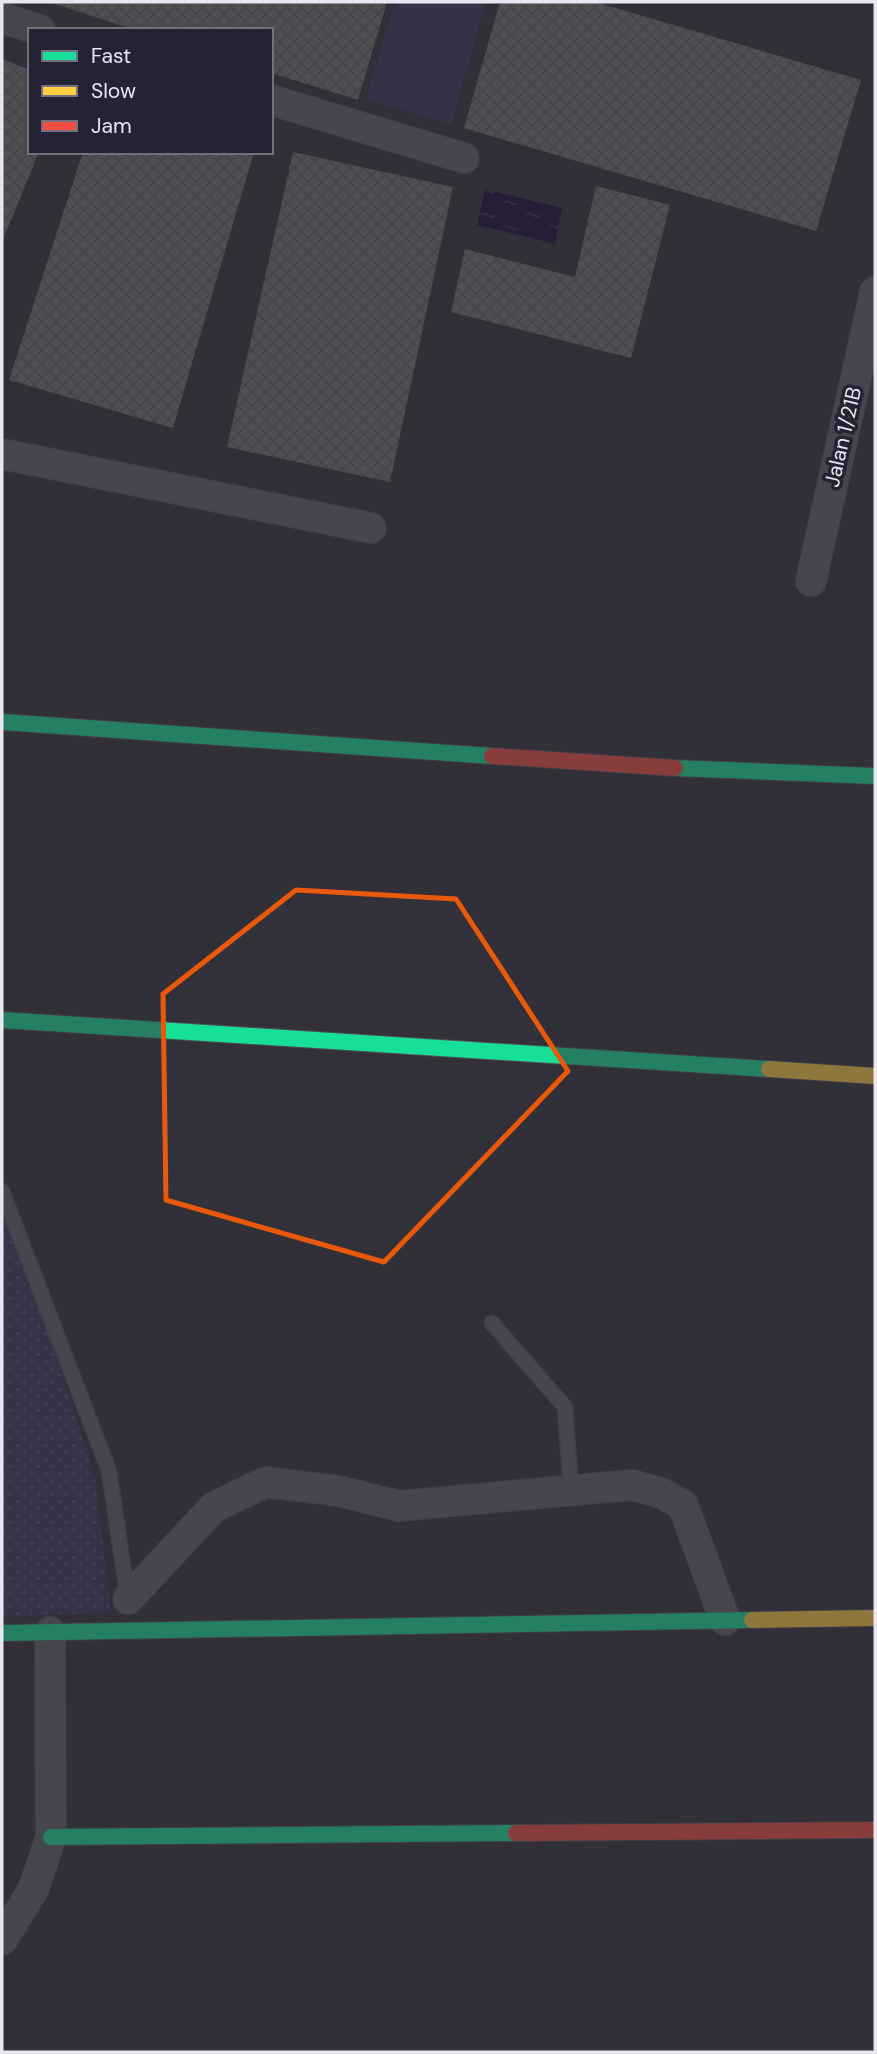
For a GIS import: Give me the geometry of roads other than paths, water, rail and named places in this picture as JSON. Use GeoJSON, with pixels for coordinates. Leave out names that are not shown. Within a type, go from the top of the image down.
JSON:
{"type":"FeatureCollection","features":[{"type":"Feature","properties":{"kind":"street"},"geometry":{"type":"LineString","coordinates":[[2,18],[34,28]]}},
{"type":"Feature","properties":{"kind":"street"},"geometry":{"type":"LineString","coordinates":[[273,101],[464,158]]}},
{"type":"Feature","properties":{"kind":"street","name":"Jalan 1/21B"},"geometry":{"type":"LineString","coordinates":[[811,581],[875,292]]}},
{"type":"Feature","properties":{"kind":"street"},"geometry":{"type":"LineString","coordinates":[[2,454],[371,528]]}},
{"type":"Feature","properties":{"kind":"street"},"geometry":{"type":"LineString","coordinates":[[2,722],[719,771],[875,776]]}},
{"type":"Feature","properties":{"kind":"street"},"geometry":{"type":"LineString","coordinates":[[2,1020],[875,1076]]}},
{"type":"Feature","properties":{"kind":"street"},"geometry":{"type":"LineString","coordinates":[[128,1599],[214,1507],[266,1482],[339,1491],[399,1506],[632,1485],[661,1493],[683,1505],[725,1620]]}},
{"type":"Feature","properties":{"kind":"street"},"geometry":{"type":"LineString","coordinates":[[2,1633],[875,1618]]}},
{"type":"Feature","properties":{"kind":"street"},"geometry":{"type":"LineString","coordinates":[[2,1940],[33,1891],[51,1837],[50,1632]]}},
{"type":"Feature","properties":{"kind":"street"},"geometry":{"type":"LineString","coordinates":[[51,1837],[875,1830]]}},
{"type":"Feature","properties":{"kind":"lane"},"geometry":{"type":"LineString","coordinates":[[2,1191],[109,1471],[133,1629]]}},
{"type":"Feature","properties":{"kind":"lane"},"geometry":{"type":"LineString","coordinates":[[492,1323],[565,1407],[571,1491]]}},
{"type":"Feature","properties":{"kind":"water"},"geometry":{"type":"Polygon","coordinates":[[[485,189],[562,208],[555,244],[477,225],[485,189]]]}}]}
